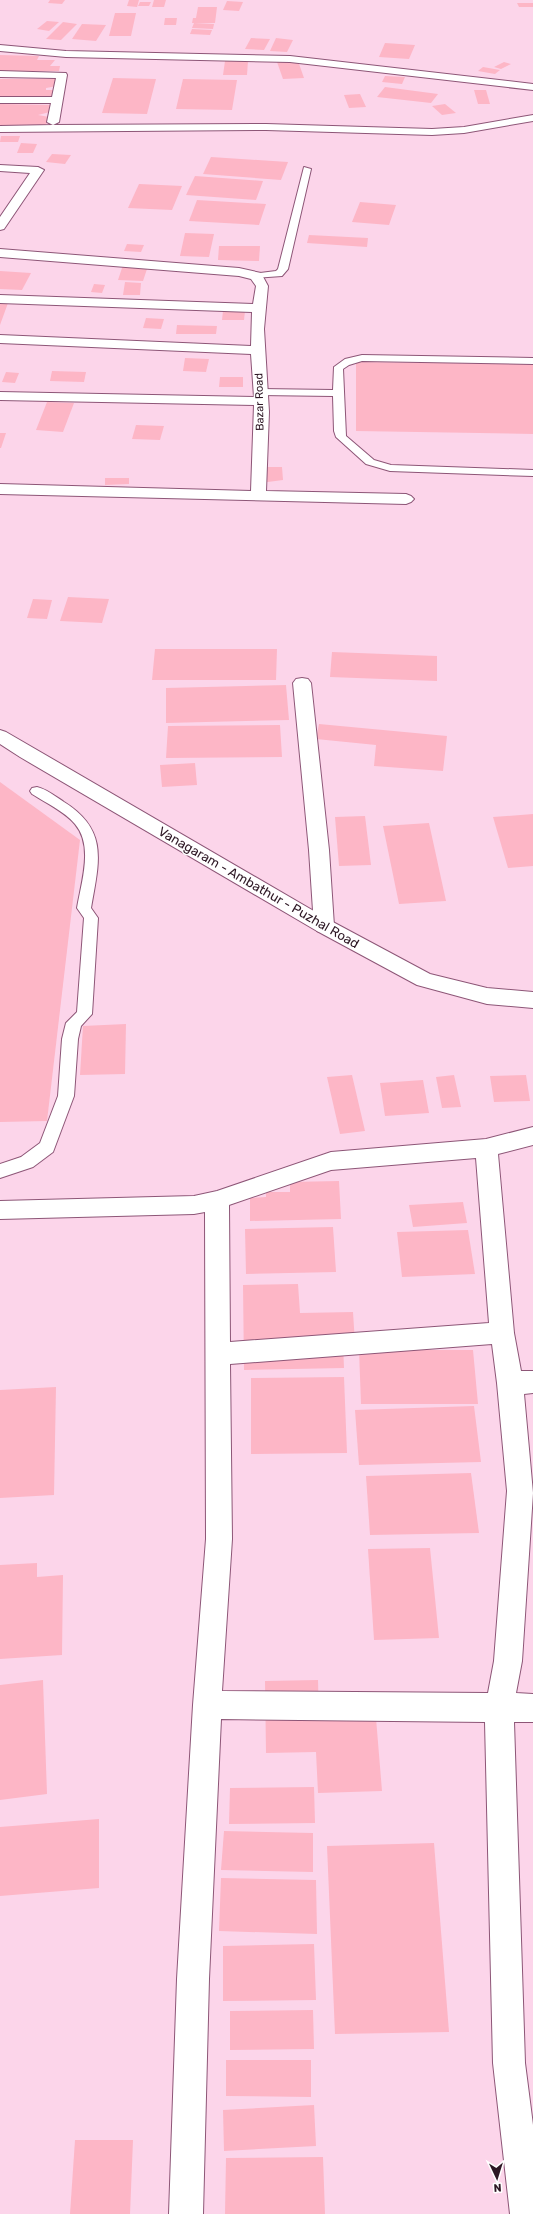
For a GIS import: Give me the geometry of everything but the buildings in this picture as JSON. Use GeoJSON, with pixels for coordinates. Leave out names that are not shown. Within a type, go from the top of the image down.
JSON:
{"type":"FeatureCollection","features":[{"type":"Feature","properties":{"kind":"street"},"geometry":{"type":"LineString","coordinates":[[0,48],[66,54],[290,59],[533,87]]}},
{"type":"Feature","properties":{"kind":"street"},"geometry":{"type":"LineString","coordinates":[[0,53],[46,55],[60,60],[64,66],[56,100],[53,122]]}},
{"type":"Feature","properties":{"kind":"street"},"geometry":{"type":"LineString","coordinates":[[0,74],[62,75]]}},
{"type":"Feature","properties":{"kind":"street"},"geometry":{"type":"LineString","coordinates":[[0,100],[56,100]]}},
{"type":"Feature","properties":{"kind":"street"},"geometry":{"type":"LineString","coordinates":[[0,129],[266,127],[432,132],[464,130],[533,118]]}},
{"type":"Feature","properties":{"kind":"street"},"geometry":{"type":"LineString","coordinates":[[0,168],[38,170],[5,210],[0,226]]}},
{"type":"Feature","properties":{"kind":"street"},"geometry":{"type":"LineString","coordinates":[[0,253],[239,272],[256,276]]}},
{"type":"Feature","properties":{"kind":"street","name":"Bazar Road"},"geometry":{"type":"LineString","coordinates":[[256,276],[262,286],[258,308],[257,350],[260,396],[258,495]]}},
{"type":"Feature","properties":{"kind":"street"},"geometry":{"type":"LineString","coordinates":[[0,299],[258,308]]}},
{"type":"Feature","properties":{"kind":"street"},"geometry":{"type":"LineString","coordinates":[[0,339],[257,350]]}},
{"type":"Feature","properties":{"kind":"street"},"geometry":{"type":"LineString","coordinates":[[0,396],[260,396]]}},
{"type":"Feature","properties":{"kind":"street"},"geometry":{"type":"LineString","coordinates":[[0,490],[406,499]]}},
{"type":"Feature","properties":{"kind":"street"},"geometry":{"type":"LineString","coordinates":[[302,682],[320,850],[324,926]]}},
{"type":"Feature","properties":{"kind":"street","name":"Vanagaram - Ambathur - Puzhal Road"},"geometry":{"type":"LineString","coordinates":[[0,736],[26,753],[324,926],[424,980],[487,996],[533,1000]]}},
{"type":"Feature","properties":{"kind":"street"},"geometry":{"type":"LineString","coordinates":[[0,1210],[194,1206],[217,1200],[331,1161],[486,1148],[533,1136]]}},
{"type":"Feature","properties":{"kind":"street"},"geometry":{"type":"LineString","coordinates":[[486,1148],[502,1334],[521,1383],[520,1491],[508,1661],[499,1708],[509,2063],[527,2214]]}},
{"type":"Feature","properties":{"kind":"street"},"geometry":{"type":"LineString","coordinates":[[186,2214],[193,1979],[207,1705],[219,1539],[217,1200]]}},
{"type":"Feature","properties":{"kind":"street"},"geometry":{"type":"LineString","coordinates":[[217,1354],[502,1334]]}},
{"type":"Feature","properties":{"kind":"street"},"geometry":{"type":"LineString","coordinates":[[207,1705],[533,1708]]}},
{"type":"Feature","properties":{"kind":"lane"},"geometry":{"type":"LineString","coordinates":[[256,276],[279,274],[283,269],[307,169]]}},
{"type":"Feature","properties":{"kind":"lane"},"geometry":{"type":"LineString","coordinates":[[533,361],[362,358],[342,364],[338,369],[340,393],[339,431],[341,437],[370,462],[390,468],[533,473]]}},
{"type":"Feature","properties":{"kind":"lane"},"geometry":{"type":"LineString","coordinates":[[260,396],[340,393]]}},
{"type":"Feature","properties":{"kind":"lane"},"geometry":{"type":"LineString","coordinates":[[0,1171],[27,1162],[47,1147],[66,1096],[70,1038],[74,1024],[84,1014],[91,918],[84,908],[92,853],[88,832],[80,821],[37,791]]}}]}
